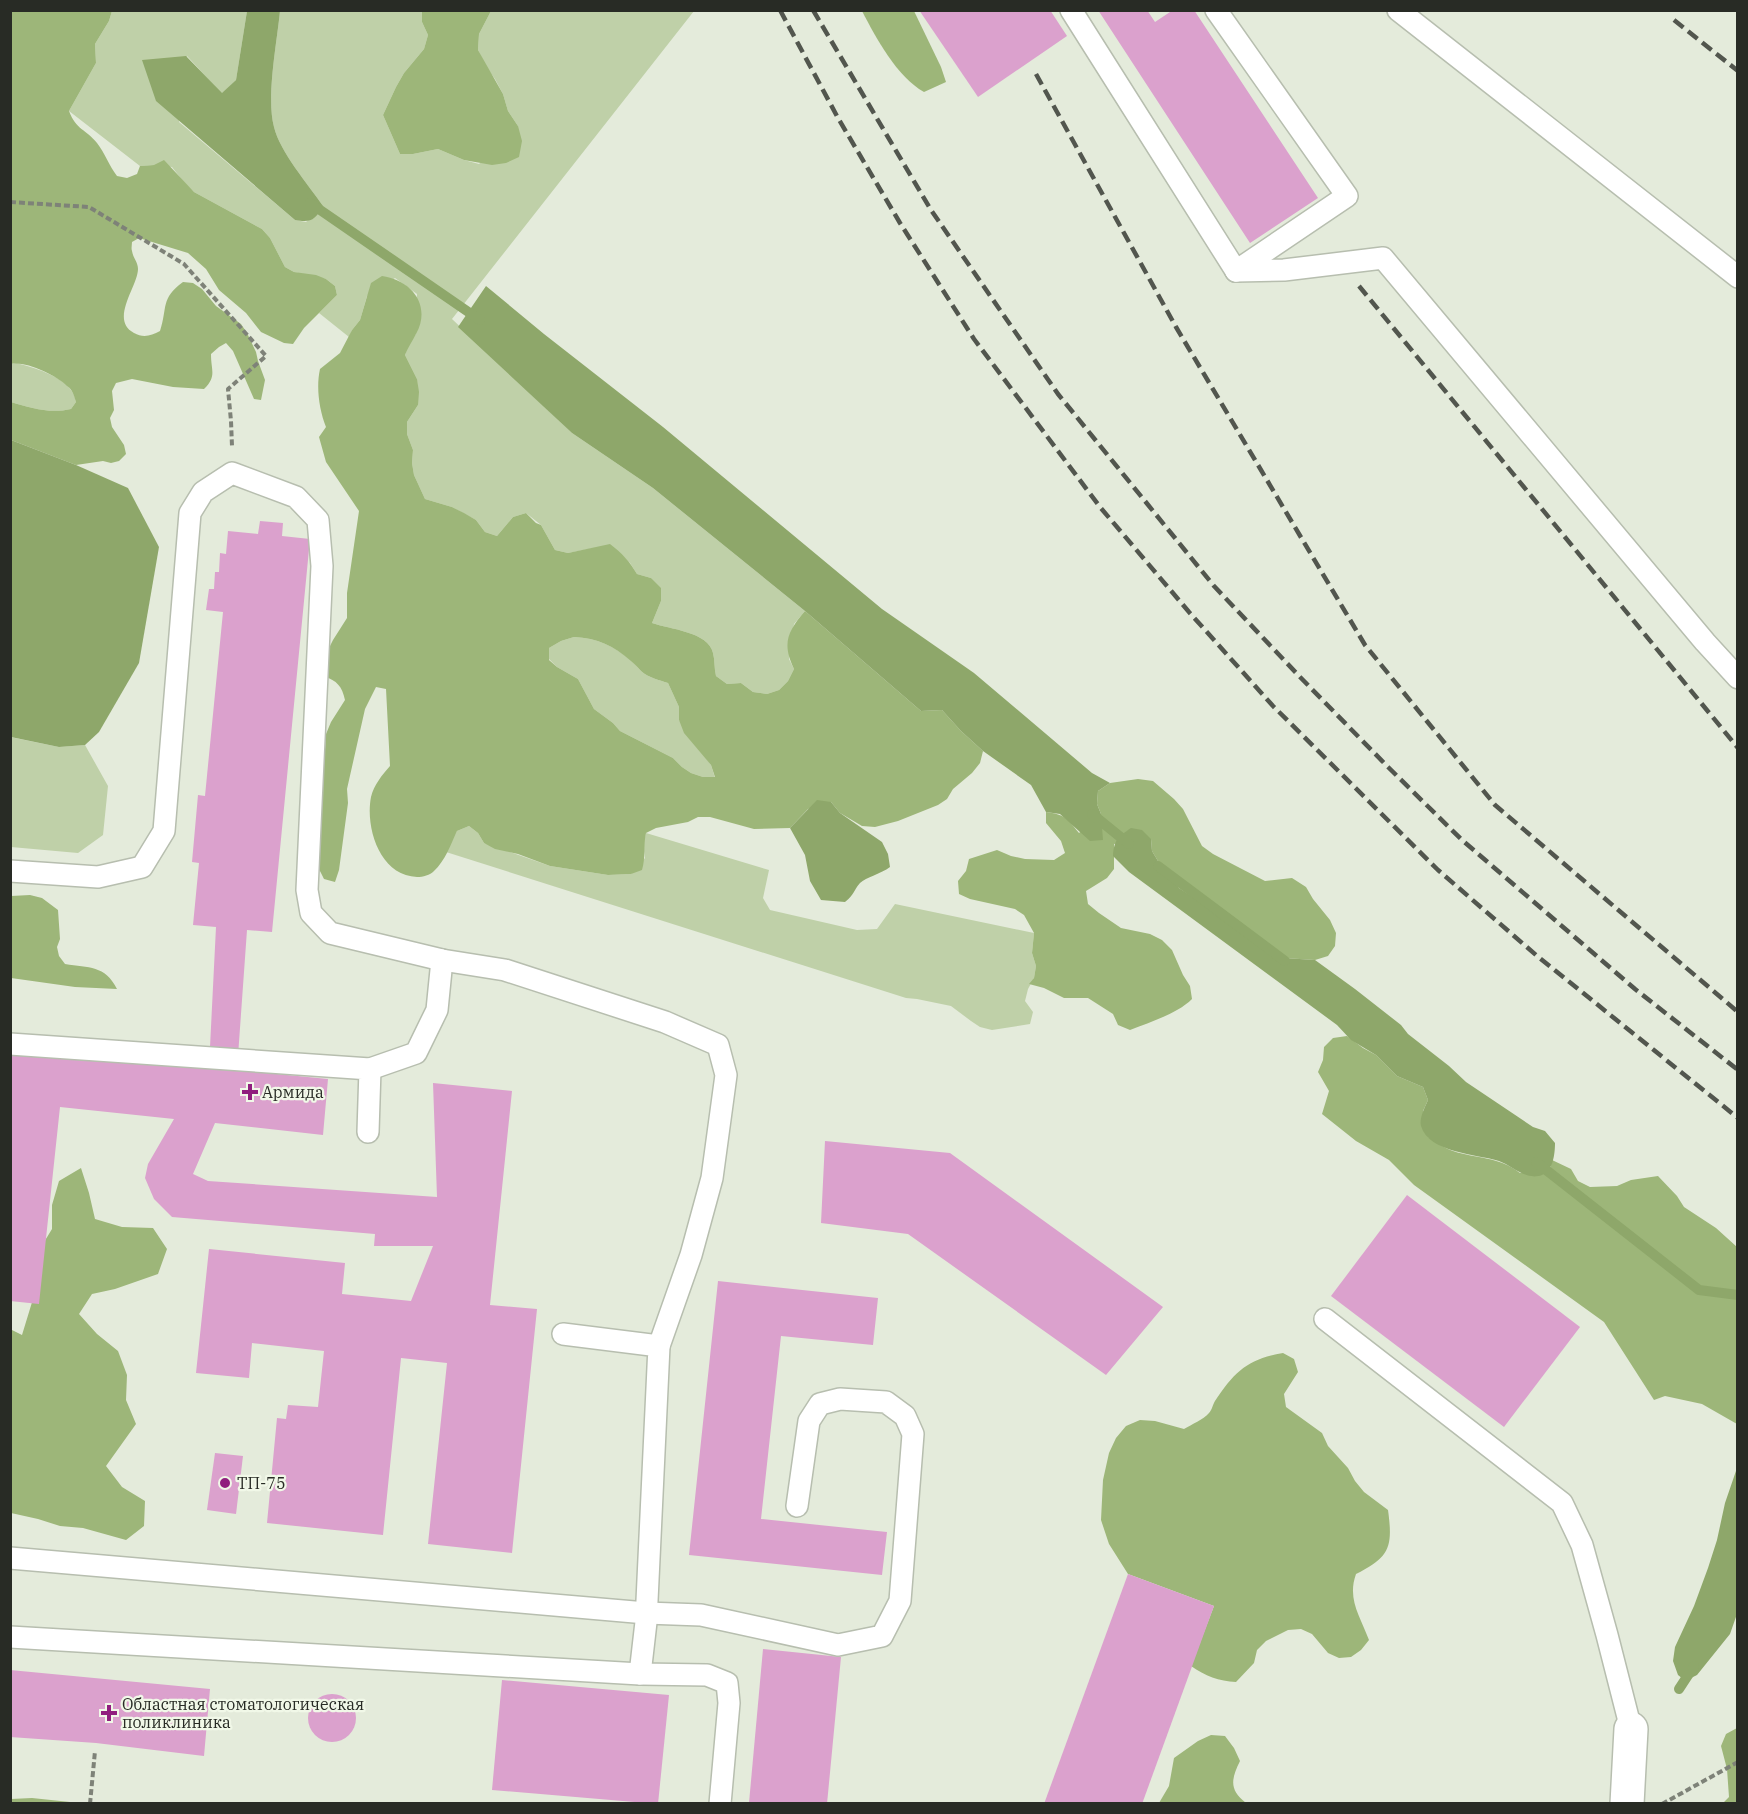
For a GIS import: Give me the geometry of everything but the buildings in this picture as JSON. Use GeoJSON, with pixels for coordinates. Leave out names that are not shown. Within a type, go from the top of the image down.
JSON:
{"type":"FeatureCollection","features":[{"type":"Feature","properties":{"kind":"street"},"geometry":{"type":"LineString","coordinates":[[1627,1803],[1631,1729]]}},
{"type":"Feature","properties":{"kind":"lane"},"geometry":{"type":"LineString","coordinates":[[1071,10],[1236,271]]}},
{"type":"Feature","properties":{"kind":"lane"},"geometry":{"type":"LineString","coordinates":[[1216,10],[1347,196],[1236,271]]}},
{"type":"Feature","properties":{"kind":"lane"},"geometry":{"type":"LineString","coordinates":[[1398,10],[1737,277]]}},
{"type":"Feature","properties":{"kind":"lane"},"geometry":{"type":"LineString","coordinates":[[1236,271],[1284,270],[1383,258],[1737,678]]}},
{"type":"Feature","properties":{"kind":"lane"},"geometry":{"type":"LineString","coordinates":[[10,871],[98,877],[142,867],[164,831],[190,513],[203,492],[232,473],[296,496],[318,520],[322,566],[307,890],[311,913],[330,933],[442,960],[505,970],[665,1022],[718,1045],[726,1075],[712,1178],[691,1255],[659,1346],[646,1613],[640,1674]]}},
{"type":"Feature","properties":{"kind":"lane"},"geometry":{"type":"LineString","coordinates":[[10,1044],[370,1069],[416,1053],[437,1010],[442,960]]}},
{"type":"Feature","properties":{"kind":"lane"},"geometry":{"type":"LineString","coordinates":[[368,1132],[370,1069]]}},
{"type":"Feature","properties":{"kind":"lane"},"geometry":{"type":"LineString","coordinates":[[1325,1319],[1562,1503],[1582,1545],[1631,1729]]}},
{"type":"Feature","properties":{"kind":"lane"},"geometry":{"type":"LineString","coordinates":[[563,1334],[659,1346]]}},
{"type":"Feature","properties":{"kind":"lane"},"geometry":{"type":"LineString","coordinates":[[10,1558],[646,1613],[701,1615],[838,1646],[882,1636],[900,1601],[914,1434],[905,1416],[886,1402],[840,1399],[820,1404],[809,1421],[797,1506]]}},
{"type":"Feature","properties":{"kind":"lane"},"geometry":{"type":"LineString","coordinates":[[10,1637],[640,1674],[707,1675],[727,1683],[729,1702],[720,1803]]}},
{"type":"Feature","properties":{"kind":"path"},"geometry":{"type":"LineString","coordinates":[[10,202],[89,207],[108,218],[184,264],[266,356],[228,389],[232,473]]}},
{"type":"Feature","properties":{"kind":"path"},"geometry":{"type":"LineString","coordinates":[[90,1803],[95,1751]]}},
{"type":"Feature","properties":{"kind":"path"},"geometry":{"type":"LineString","coordinates":[[1662,1803],[1737,1762]]}},
{"type":"Feature","properties":{"kind":"shaded area"},"geometry":{"type":"Polygon","coordinates":[[[11,11],[112,11],[109,21],[95,44],[96,63],[69,111],[78,126],[97,143],[117,176],[127,178],[137,174],[140,166],[154,165],[164,160],[194,192],[262,229],[270,238],[285,267],[294,272],[326,279],[335,286],[337,295],[304,328],[293,344],[284,343],[261,332],[246,313],[219,290],[206,269],[188,253],[139,238],[132,242],[133,256],[138,269],[124,312],[127,327],[137,335],[144,336],[160,331],[171,293],[183,282],[193,283],[202,289],[216,306],[241,324],[256,352],[265,380],[261,400],[254,399],[233,351],[226,343],[211,354],[212,377],[204,389],[173,387],[132,379],[116,383],[112,391],[114,410],[110,418],[112,427],[124,445],[126,454],[119,461],[111,463],[103,461],[76,465],[11,440],[11,402],[56,411],[71,409],[76,402],[71,389],[56,378],[32,367],[11,364],[11,11]]]}},
{"type":"Feature","properties":{"kind":"shaded area"},"geometry":{"type":"Polygon","coordinates":[[[112,11],[247,11],[236,80],[222,94],[187,56],[179,122],[295,220],[306,222],[323,206],[282,147],[272,115],[272,86],[280,11],[422,11],[422,22],[428,35],[424,49],[404,73],[383,115],[400,154],[438,149],[479,164],[518,126],[508,111],[503,94],[478,50],[479,34],[491,11],[694,11],[452,319],[572,433],[653,488],[805,611],[794,624],[789,659],[794,669],[788,681],[779,690],[767,694],[753,692],[741,683],[727,684],[716,676],[713,653],[704,640],[687,632],[652,623],[661,601],[651,578],[637,574],[630,563],[610,545],[568,553],[555,550],[541,525],[526,513],[513,517],[497,536],[485,532],[476,520],[452,507],[425,499],[414,475],[413,450],[407,434],[407,422],[418,405],[417,379],[405,355],[409,343],[416,334],[417,294],[395,278],[367,296],[360,320],[349,337],[319,313],[337,295],[335,286],[326,279],[294,272],[285,267],[270,238],[262,229],[194,192],[172,167],[140,166],[69,111],[96,63],[95,44],[109,21],[112,11]]]}},
{"type":"Feature","properties":{"kind":"shaded area"},"geometry":{"type":"Polygon","coordinates":[[[247,11],[280,11],[272,86],[272,115],[282,147],[323,206],[318,215],[309,221],[295,220],[156,101],[142,60],[186,56],[222,93],[236,80],[247,11]]]}},
{"type":"Feature","properties":{"kind":"shaded area"},"geometry":{"type":"Polygon","coordinates":[[[422,11],[491,11],[479,34],[478,50],[503,94],[508,111],[518,126],[522,141],[519,157],[506,163],[492,165],[464,160],[438,149],[400,154],[383,115],[404,73],[424,49],[428,35],[422,22],[422,11]]]}},
{"type":"Feature","properties":{"kind":"shaded area"},"geometry":{"type":"Polygon","coordinates":[[[862,11],[914,11],[946,82],[924,92],[914,85],[888,56],[862,11]]]}},
{"type":"Feature","properties":{"kind":"shaded area"},"geometry":{"type":"Polygon","coordinates":[[[382,276],[392,278],[410,288],[420,304],[422,313],[420,323],[405,355],[417,379],[419,392],[418,405],[407,422],[407,434],[413,450],[414,475],[425,499],[464,513],[476,520],[485,532],[497,536],[513,517],[526,513],[541,525],[555,550],[568,553],[610,544],[637,574],[651,578],[661,588],[661,601],[652,623],[687,632],[704,640],[713,653],[716,676],[727,684],[741,683],[753,692],[767,694],[779,690],[788,681],[794,669],[788,652],[788,638],[794,625],[805,611],[921,711],[942,710],[983,751],[980,763],[972,773],[938,805],[898,821],[875,827],[862,826],[840,813],[831,802],[808,809],[790,828],[754,829],[710,817],[698,817],[688,822],[656,828],[646,833],[642,870],[631,874],[608,875],[550,866],[518,854],[495,849],[484,843],[478,833],[469,826],[457,831],[445,857],[434,871],[426,876],[417,877],[404,875],[393,868],[378,848],[373,836],[370,822],[371,797],[376,784],[390,766],[386,689],[376,687],[365,709],[347,789],[348,803],[339,870],[335,882],[324,879],[319,869],[318,856],[326,734],[345,700],[338,685],[324,676],[321,664],[347,618],[347,593],[359,511],[326,462],[319,437],[326,427],[318,383],[320,369],[340,353],[360,320],[371,283],[382,276]],[[574,637],[549,648],[549,660],[578,679],[594,709],[620,731],[673,758],[691,773],[703,777],[715,777],[711,765],[684,733],[679,720],[679,707],[668,683],[644,673],[612,647],[574,637]]]}},
{"type":"Feature","properties":{"kind":"shaded area"},"geometry":{"type":"Polygon","coordinates":[[[486,286],[663,427],[882,609],[974,673],[1092,773],[1110,783],[1098,791],[1097,804],[1101,814],[1103,840],[1090,841],[1060,814],[1046,812],[1031,785],[983,751],[942,710],[921,711],[805,611],[653,488],[572,433],[458,327],[486,286]]]}},
{"type":"Feature","properties":{"kind":"shaded area"},"geometry":{"type":"Polygon","coordinates":[[[16,363],[47,373],[69,387],[76,402],[71,409],[48,411],[11,402],[11,364],[16,363]]]}},
{"type":"Feature","properties":{"kind":"shaded area"},"geometry":{"type":"Polygon","coordinates":[[[11,440],[128,488],[159,547],[139,663],[99,732],[85,745],[59,747],[11,737],[11,440]]]}},
{"type":"Feature","properties":{"kind":"shaded area"},"geometry":{"type":"Polygon","coordinates":[[[574,637],[598,641],[612,647],[644,673],[668,683],[679,707],[679,720],[711,765],[715,778],[691,773],[673,758],[620,731],[594,709],[578,679],[557,667],[549,659],[549,648],[574,637]]]}},
{"type":"Feature","properties":{"kind":"shaded area"},"geometry":{"type":"Polygon","coordinates":[[[10,737],[59,747],[85,745],[108,786],[103,835],[78,853],[11,847],[10,737]]]}},
{"type":"Feature","properties":{"kind":"shaded area"},"geometry":{"type":"Polygon","coordinates":[[[1138,779],[1153,781],[1174,799],[1183,809],[1202,846],[1213,854],[1265,881],[1292,878],[1306,887],[1330,920],[1336,933],[1335,946],[1328,956],[1315,960],[1284,958],[1263,949],[1246,933],[1234,928],[1217,913],[1179,888],[1167,868],[1158,861],[1152,851],[1151,839],[1114,844],[1114,869],[1107,878],[1086,891],[1088,904],[1121,928],[1150,934],[1162,940],[1172,950],[1190,986],[1192,999],[1171,1013],[1130,1030],[1118,1025],[1113,1014],[1088,998],[1064,998],[1044,988],[1029,984],[1034,978],[1036,966],[1032,953],[1034,933],[1024,915],[1015,909],[970,899],[959,894],[958,881],[966,871],[969,859],[997,850],[1025,859],[1054,860],[1065,853],[1061,841],[1046,823],[1046,812],[1065,818],[1079,833],[1101,814],[1097,804],[1098,791],[1110,783],[1138,779]]]}},
{"type":"Feature","properties":{"kind":"shaded area"},"geometry":{"type":"Polygon","coordinates":[[[817,800],[831,802],[840,813],[882,842],[888,854],[890,867],[863,881],[845,902],[821,900],[810,881],[805,855],[790,828],[817,800]]]}},
{"type":"Feature","properties":{"kind":"shaded area"},"geometry":{"type":"Polygon","coordinates":[[[469,826],[478,833],[484,843],[550,866],[608,875],[631,874],[645,858],[643,845],[646,833],[769,870],[763,898],[770,910],[857,930],[877,929],[895,904],[1034,933],[1032,953],[1036,966],[1025,1001],[1033,1012],[1030,1024],[992,1030],[980,1027],[951,1006],[906,998],[446,852],[457,831],[469,826]]]}},
{"type":"Feature","properties":{"kind":"shaded area"},"geometry":{"type":"Polygon","coordinates":[[[1131,828],[1142,830],[1151,839],[1152,851],[1158,861],[1167,868],[1179,888],[1217,913],[1234,928],[1246,933],[1263,949],[1284,958],[1315,960],[1401,1025],[1408,1034],[1466,1082],[1533,1127],[1545,1131],[1555,1143],[1554,1157],[1549,1170],[1542,1175],[1530,1176],[1499,1161],[1455,1151],[1433,1142],[1421,1126],[1428,1100],[1423,1087],[1397,1076],[1376,1055],[1351,1040],[1337,1025],[1129,872],[1113,856],[1114,846],[1118,839],[1131,828]]]}},
{"type":"Feature","properties":{"kind":"shaded area"},"geometry":{"type":"Polygon","coordinates":[[[30,895],[42,898],[58,910],[60,939],[57,947],[59,956],[65,964],[96,969],[107,976],[117,989],[75,987],[11,978],[11,896],[30,895]]]}},
{"type":"Feature","properties":{"kind":"shaded area"},"geometry":{"type":"Polygon","coordinates":[[[1347,1036],[1376,1055],[1397,1076],[1423,1087],[1428,1100],[1423,1111],[1428,1137],[1443,1147],[1504,1164],[1520,1173],[1550,1169],[1552,1160],[1571,1169],[1578,1181],[1590,1187],[1617,1186],[1631,1180],[1658,1176],[1684,1207],[1716,1228],[1737,1247],[1737,1424],[1702,1404],[1665,1396],[1654,1400],[1604,1322],[1414,1185],[1389,1160],[1356,1141],[1322,1114],[1329,1091],[1318,1072],[1323,1060],[1324,1047],[1333,1038],[1347,1036]]]}},
{"type":"Feature","properties":{"kind":"shaded area"},"geometry":{"type":"Polygon","coordinates":[[[81,1168],[95,1219],[122,1227],[153,1228],[167,1249],[158,1274],[115,1289],[92,1294],[79,1314],[97,1334],[118,1351],[127,1375],[126,1400],[136,1424],[106,1466],[122,1487],[145,1501],[144,1526],[126,1540],[83,1528],[60,1526],[11,1513],[10,1329],[22,1335],[33,1299],[38,1252],[52,1229],[52,1205],[59,1181],[81,1168]]]}},
{"type":"Feature","properties":{"kind":"shaded area"},"geometry":{"type":"Polygon","coordinates":[[[1283,1353],[1294,1359],[1298,1372],[1284,1394],[1286,1407],[1322,1433],[1328,1446],[1348,1468],[1364,1492],[1388,1510],[1389,1542],[1387,1550],[1376,1562],[1356,1574],[1354,1600],[1369,1640],[1361,1650],[1351,1657],[1339,1658],[1328,1653],[1312,1634],[1301,1629],[1288,1630],[1266,1641],[1257,1650],[1254,1663],[1236,1682],[1207,1675],[1191,1666],[1214,1606],[1128,1574],[1109,1544],[1101,1520],[1103,1480],[1109,1453],[1116,1438],[1126,1426],[1140,1420],[1155,1421],[1184,1429],[1209,1413],[1222,1391],[1243,1368],[1260,1359],[1283,1353]]]}},
{"type":"Feature","properties":{"kind":"shaded area"},"geometry":{"type":"Polygon","coordinates":[[[1737,1468],[1737,1614],[1730,1634],[1697,1675],[1683,1679],[1678,1675],[1673,1661],[1675,1647],[1708,1568],[1737,1468]]]}},
{"type":"Feature","properties":{"kind":"shaded area"},"geometry":{"type":"Polygon","coordinates":[[[1737,1728],[1737,1803],[1723,1803],[1729,1797],[1727,1769],[1721,1746],[1726,1734],[1737,1728]]]}},
{"type":"Feature","properties":{"kind":"shaded area"},"geometry":{"type":"Polygon","coordinates":[[[1211,1735],[1225,1736],[1234,1748],[1240,1761],[1233,1779],[1234,1789],[1246,1803],[1159,1803],[1169,1786],[1174,1758],[1211,1735]]]}},
{"type":"Feature","properties":{"kind":"shaded area"},"geometry":{"type":"Polygon","coordinates":[[[32,1798],[114,1803],[11,1803],[11,1799],[32,1798]]]}},
{"type":"Feature","properties":{"kind":"waterway"},"geometry":{"type":"LineString","coordinates":[[310,203],[480,320]]}},
{"type":"Feature","properties":{"kind":"waterway"},"geometry":{"type":"LineString","coordinates":[[1092,814],[1129,844]]}},
{"type":"Feature","properties":{"kind":"waterway"},"geometry":{"type":"LineString","coordinates":[[1158,866],[1285,961]]}},
{"type":"Feature","properties":{"kind":"waterway"},"geometry":{"type":"LineString","coordinates":[[1536,1162],[1699,1290],[1738,1295]]}},
{"type":"Feature","properties":{"kind":"waterway"},"geometry":{"type":"LineString","coordinates":[[1679,1689],[1694,1666]]}},
{"type":"Feature","properties":{"kind":"railway"},"geometry":{"type":"LineString","coordinates":[[780,10],[838,118],[900,223],[974,339],[1100,507],[1189,612],[1273,706],[1438,870],[1536,955],[1738,1118]]}},
{"type":"Feature","properties":{"kind":"railway"},"geometry":{"type":"LineString","coordinates":[[813,10],[931,210],[1058,394],[1214,586],[1301,678],[1462,840],[1635,989],[1738,1070]]}},
{"type":"Feature","properties":{"kind":"railway"},"geometry":{"type":"LineString","coordinates":[[1674,20],[1738,71]]}},
{"type":"Feature","properties":{"kind":"railway"},"geometry":{"type":"LineString","coordinates":[[1036,74],[1176,327],[1365,645],[1495,805],[1738,1012]]}},
{"type":"Feature","properties":{"kind":"railway"},"geometry":{"type":"LineString","coordinates":[[1359,286],[1738,748]]}},
{"type":"Feature","properties":{"kind":"place","name":"Армида"},"geometry":{"type":"Point","coordinates":[250,1092]}},
{"type":"Feature","properties":{"kind":"place","name":"ТП-75"},"geometry":{"type":"Point","coordinates":[225,1483]}},
{"type":"Feature","properties":{"kind":"place","name":"Областная стоматологическая поликлиника"},"geometry":{"type":"Point","coordinates":[109,1713]}}]}
